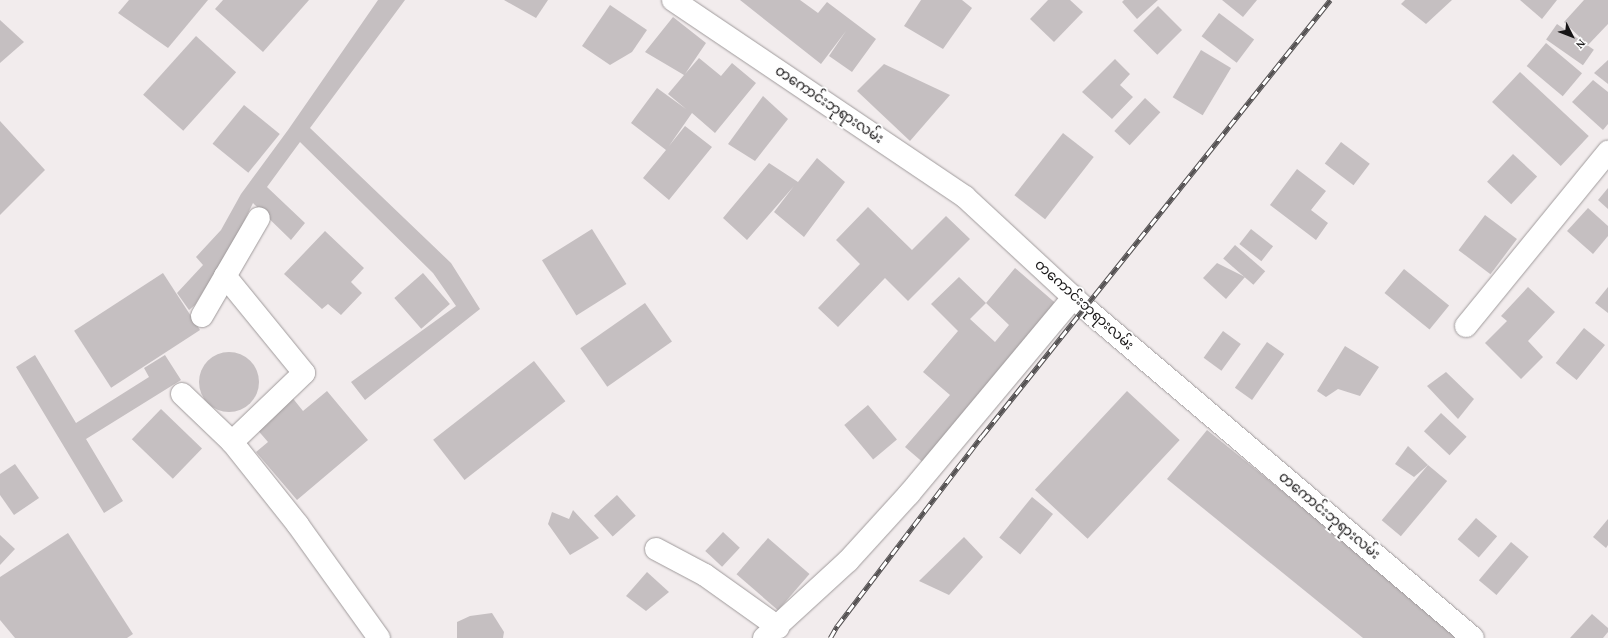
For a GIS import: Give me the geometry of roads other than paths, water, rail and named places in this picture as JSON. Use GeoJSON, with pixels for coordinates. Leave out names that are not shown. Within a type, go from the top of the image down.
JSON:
{"type":"FeatureCollection","features":[{"type":"Feature","properties":{"kind":"main road","name":"တကောင်းဘုရားလမ်း"},"geometry":{"type":"LineString","coordinates":[[673,0],[965,197],[1074,298],[1472,638]]}},
{"type":"Feature","properties":{"kind":"main road"},"geometry":{"type":"LineString","coordinates":[[1466,326],[1608,152]]}},
{"type":"Feature","properties":{"kind":"main road"},"geometry":{"type":"LineString","coordinates":[[202,316],[259,218]]}},
{"type":"Feature","properties":{"kind":"main road"},"geometry":{"type":"LineString","coordinates":[[225,276],[304,373],[232,442]]}},
{"type":"Feature","properties":{"kind":"main road"},"geometry":{"type":"LineString","coordinates":[[656,550],[705,575],[771,632],[848,560],[909,494],[1074,298]]}},
{"type":"Feature","properties":{"kind":"main road"},"geometry":{"type":"LineString","coordinates":[[182,394],[232,442],[298,525],[379,638]]}},
{"type":"Feature","properties":{"kind":"railway"},"geometry":{"type":"LineString","coordinates":[[830,638],[837,626],[982,436],[1330,0]]}}]}
